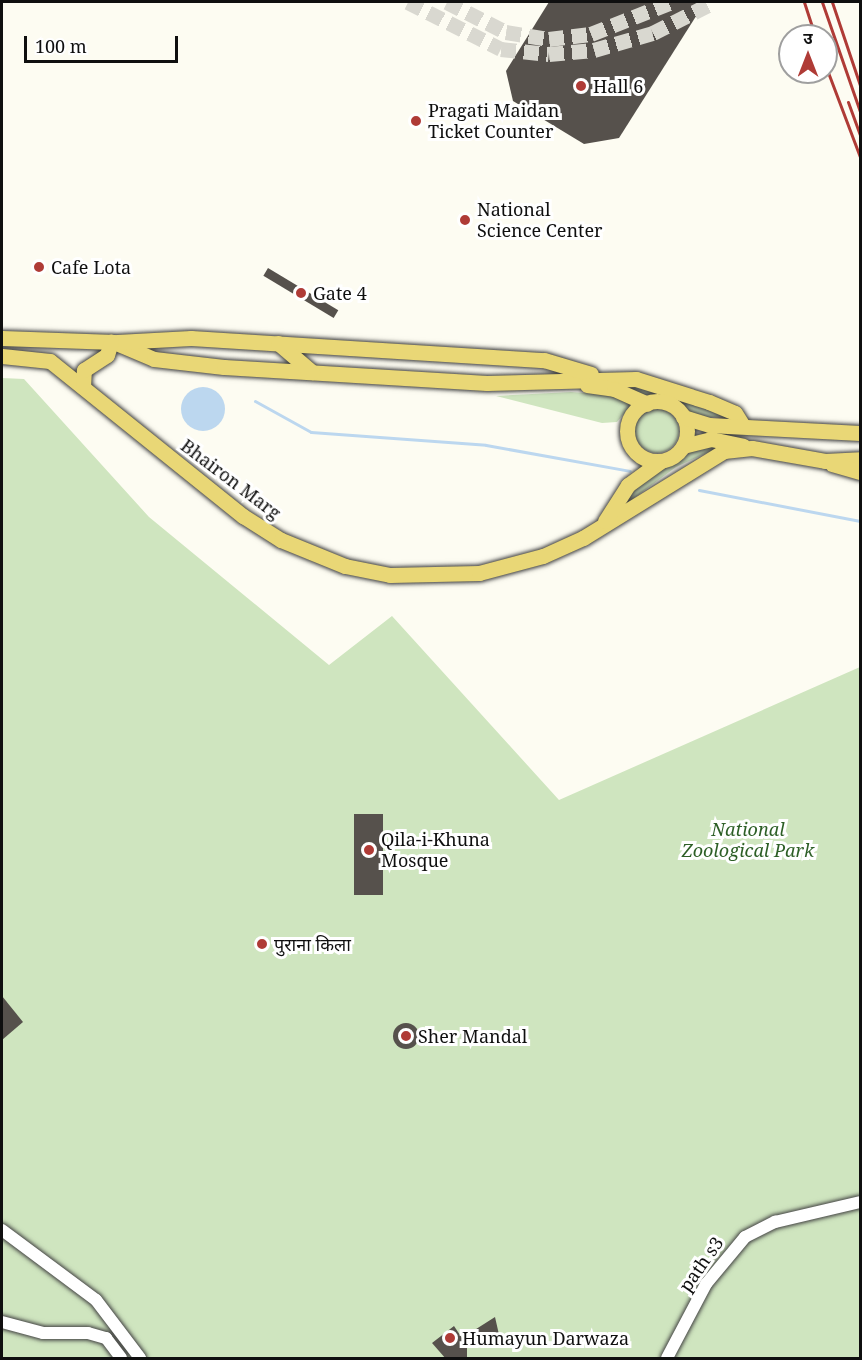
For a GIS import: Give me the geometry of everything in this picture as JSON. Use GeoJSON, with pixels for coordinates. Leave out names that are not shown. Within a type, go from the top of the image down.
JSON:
{"type":"FeatureCollection","features":[{"type":"Feature","properties":{"kind":"main road"},"geometry":{"type":"LineString","coordinates":[[2,338],[113,342],[191,338],[544,360],[602,377],[674,387],[735,413],[748,424],[752,448],[711,439],[683,446],[628,485],[602,526]]}},
{"type":"Feature","properties":{"kind":"main road"},"geometry":{"type":"LineString","coordinates":[[2,356],[50,362],[61,352],[49,340]]}},
{"type":"Feature","properties":{"kind":"main road"},"geometry":{"type":"LineString","coordinates":[[113,342],[154,359],[312,373],[487,383],[602,377]]}},
{"type":"Feature","properties":{"kind":"main road"},"geometry":{"type":"LineString","coordinates":[[83,387],[84,370],[107,355],[113,342]]}},
{"type":"Feature","properties":{"kind":"main road"},"geometry":{"type":"LineString","coordinates":[[278,343],[312,373]]}},
{"type":"Feature","properties":{"kind":"main road","name":"Bhairon Marg"},"geometry":{"type":"LineString","coordinates":[[50,362],[261,529],[345,566],[412,577],[479,573],[543,556],[602,526],[713,455],[752,448],[825,461],[861,459]]}},
{"type":"Feature","properties":{"kind":"main road"},"geometry":{"type":"LineString","coordinates":[[546,380],[614,389],[647,404],[665,403],[683,417],[709,425],[748,424],[804,433],[859,432]]}},
{"type":"Feature","properties":{"kind":"main road"},"geometry":{"type":"LineString","coordinates":[[647,404],[632,415],[628,438],[643,458],[663,461]]}},
{"type":"Feature","properties":{"kind":"main road"},"geometry":{"type":"LineString","coordinates":[[683,417],[687,429],[683,446]]}},
{"type":"Feature","properties":{"kind":"main road"},"geometry":{"type":"LineString","coordinates":[[825,461],[861,472]]}},
{"type":"Feature","properties":{"kind":"street","name":"path s3"},"geometry":{"type":"LineString","coordinates":[[667,1359],[706,1284],[744,1237],[776,1222],[861,1202]]}},
{"type":"Feature","properties":{"kind":"street"},"geometry":{"type":"LineString","coordinates":[[2,1230],[96,1300],[140,1359]]}},
{"type":"Feature","properties":{"kind":"street"},"geometry":{"type":"LineString","coordinates":[[2,1322],[43,1333],[88,1333],[106,1338],[121,1359]]}},
{"type":"Feature","properties":{"kind":"green space","name":"National Zoological Park"},"geometry":{"type":"Polygon","coordinates":[[[2,378],[24,379],[149,517],[329,665],[392,616],[559,800],[860,667],[860,1358],[2,1358],[2,378]]]}},
{"type":"Feature","properties":{"kind":"green space"},"geometry":{"type":"Polygon","coordinates":[[[624,385],[675,397],[722,416],[706,418],[684,410],[674,399],[646,397],[624,385]]]}},
{"type":"Feature","properties":{"kind":"green space"},"geometry":{"type":"Polygon","coordinates":[[[571,392],[613,395],[632,404],[617,422],[602,423],[496,396],[571,392]]]}},
{"type":"Feature","properties":{"kind":"green space"},"geometry":{"type":"Polygon","coordinates":[[[657,409],[666,410],[673,415],[678,422],[678,440],[673,447],[666,452],[657,453],[648,452],[641,447],[636,440],[635,431],[636,422],[641,415],[648,410],[657,409]]]}},
{"type":"Feature","properties":{"kind":"green space"},"geometry":{"type":"Polygon","coordinates":[[[699,446],[722,446],[676,467],[626,504],[634,489],[659,469],[675,464],[699,446]]]}},
{"type":"Feature","properties":{"kind":"water"},"geometry":{"type":"Polygon","coordinates":[[[203,387],[212,388],[219,393],[224,400],[224,418],[219,425],[212,430],[203,431],[194,430],[187,425],[182,418],[181,409],[182,400],[187,393],[194,388],[203,387]]]}},
{"type":"Feature","properties":{"kind":"building","name":"Hall 6"},"geometry":{"type":"Polygon","coordinates":[[[549,2],[705,2],[619,138],[584,144],[513,101],[506,71],[549,2]]]}},
{"type":"Feature","properties":{"kind":"building","name":"Gate 4"},"geometry":{"type":"Polygon","coordinates":[[[268,268],[338,310],[334,318],[263,276],[268,268]]]}},
{"type":"Feature","properties":{"kind":"building","name":"Qila-i-Khuna Mosque"},"geometry":{"type":"Polygon","coordinates":[[[354,814],[383,814],[383,895],[354,895],[354,814]]]}},
{"type":"Feature","properties":{"kind":"building"},"geometry":{"type":"Polygon","coordinates":[[[2,996],[23,1022],[2,1040],[2,996]]]}},
{"type":"Feature","properties":{"kind":"building","name":"Sher Mandal"},"geometry":{"type":"Polygon","coordinates":[[[406,1023],[415,1027],[419,1036],[415,1045],[406,1049],[397,1045],[393,1036],[397,1027],[406,1023]]]}},
{"type":"Feature","properties":{"kind":"building","name":"Humayun Darwaza"},"geometry":{"type":"Polygon","coordinates":[[[495,1317],[500,1339],[486,1342],[482,1337],[467,1346],[467,1359],[446,1359],[432,1343],[454,1326],[462,1338],[495,1317]]]}},
{"type":"Feature","properties":{"kind":"waterway"},"geometry":{"type":"LineString","coordinates":[[255,401],[311,432],[486,445],[630,471]]}},
{"type":"Feature","properties":{"kind":"waterway"},"geometry":{"type":"LineString","coordinates":[[699,490],[860,521]]}},
{"type":"Feature","properties":{"kind":"tunnel"},"geometry":{"type":"LineString","coordinates":[[408,2],[501,49],[549,54],[594,50],[653,33],[714,2]]}},
{"type":"Feature","properties":{"kind":"tunnel"},"geometry":{"type":"LineString","coordinates":[[447,2],[506,32],[549,39],[591,34],[672,2]]}},
{"type":"Feature","properties":{"kind":"railway"},"geometry":{"type":"LineString","coordinates":[[804,2],[811,24]]}},
{"type":"Feature","properties":{"kind":"railway"},"geometry":{"type":"LineString","coordinates":[[822,2],[860,112]]}},
{"type":"Feature","properties":{"kind":"railway"},"geometry":{"type":"LineString","coordinates":[[832,2],[860,85]]}},
{"type":"Feature","properties":{"kind":"railway"},"geometry":{"type":"LineString","coordinates":[[832,84],[860,157]]}},
{"type":"Feature","properties":{"kind":"railway"},"geometry":{"type":"LineString","coordinates":[[848,102],[860,135]]}},
{"type":"Feature","properties":{"kind":"place","name":"Hall 6"},"geometry":{"type":"Point","coordinates":[581,86]}},
{"type":"Feature","properties":{"kind":"place","name":"Pragati Maidan Ticket Counter"},"geometry":{"type":"Point","coordinates":[416,121]}},
{"type":"Feature","properties":{"kind":"place","name":"National Science Center"},"geometry":{"type":"Point","coordinates":[465,220]}},
{"type":"Feature","properties":{"kind":"place","name":"Cafe Lota"},"geometry":{"type":"Point","coordinates":[39,267]}},
{"type":"Feature","properties":{"kind":"place","name":"Gate 4"},"geometry":{"type":"Point","coordinates":[301,293]}},
{"type":"Feature","properties":{"kind":"place","name":"Qila-i-Khuna Mosque"},"geometry":{"type":"Point","coordinates":[369,850]}},
{"type":"Feature","properties":{"kind":"place","name":"पुराना किला"},"geometry":{"type":"Point","coordinates":[262,944]}},
{"type":"Feature","properties":{"kind":"place","name":"Sher Mandal"},"geometry":{"type":"Point","coordinates":[406,1036]}},
{"type":"Feature","properties":{"kind":"place","name":"Humayun Darwaza"},"geometry":{"type":"Point","coordinates":[450,1338]}}]}
